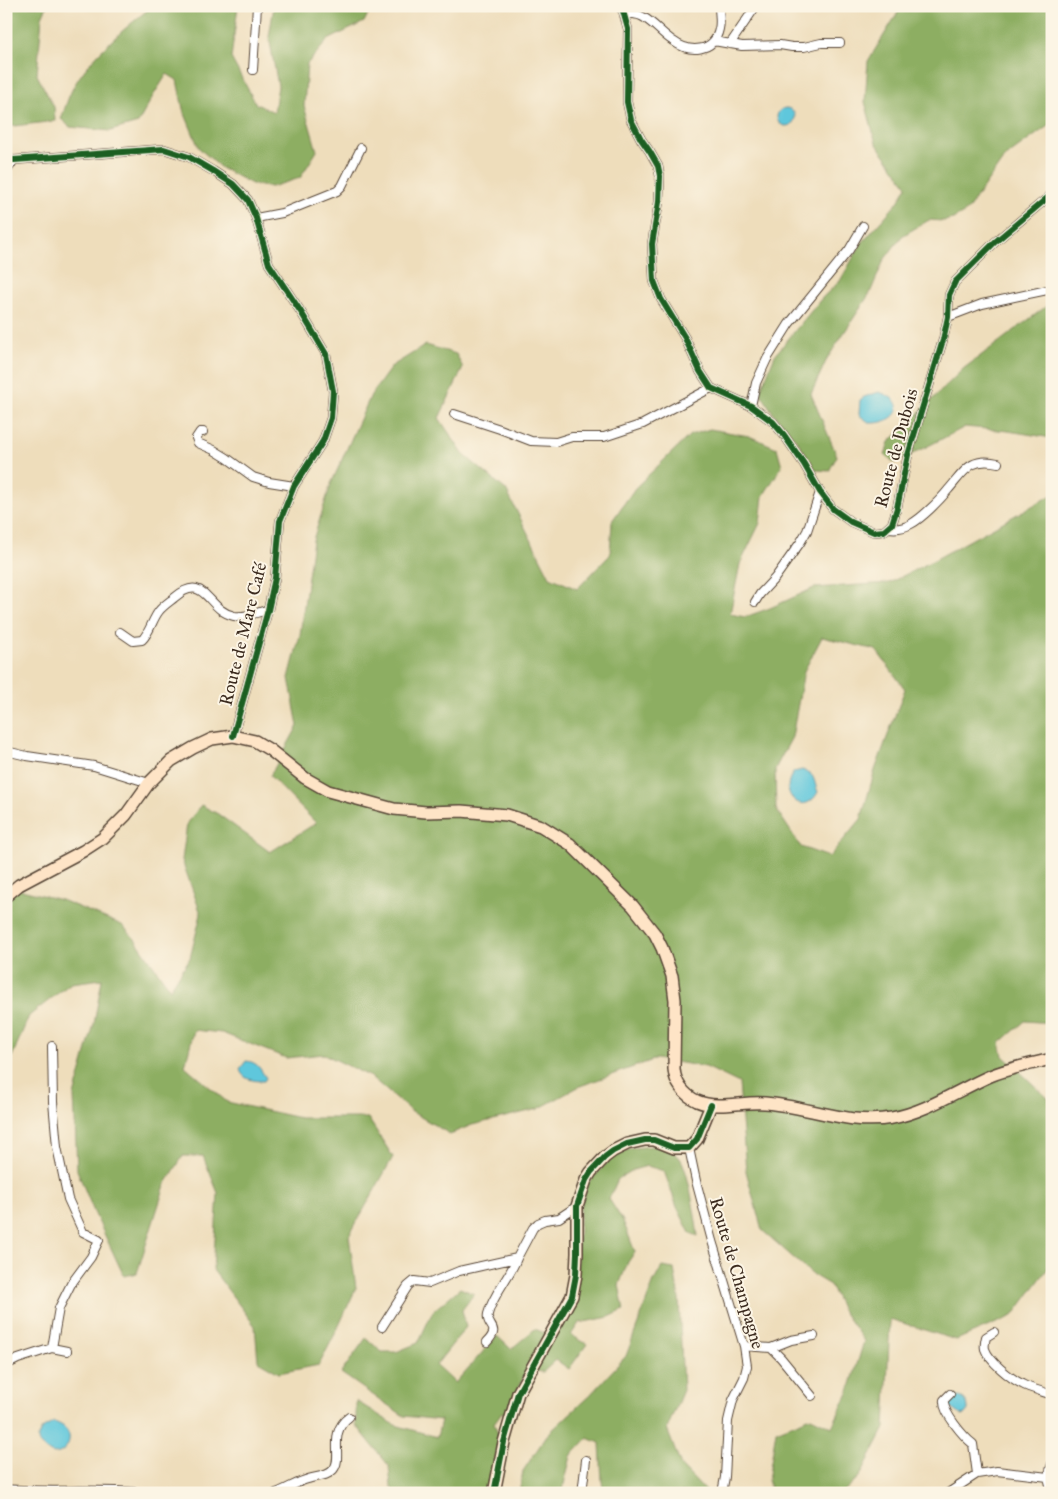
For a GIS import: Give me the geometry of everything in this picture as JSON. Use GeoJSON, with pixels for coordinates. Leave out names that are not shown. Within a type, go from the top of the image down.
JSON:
{"type":"FeatureCollection","features":[{"type":"Feature","properties":{"kind":"main road"},"geometry":{"type":"LineString","coordinates":[[6,896],[19,885],[76,855],[103,838],[126,814],[149,783],[171,761],[192,748],[212,739],[233,736],[255,741],[270,750],[305,778],[328,791],[394,809],[426,812],[461,811],[507,814],[541,826],[570,844],[633,906],[655,934],[662,948],[672,976],[675,1000],[675,1080],[689,1097],[698,1102],[711,1105],[765,1103],[845,1118],[873,1120],[893,1118],[916,1111],[991,1075],[1052,1059]]}},
{"type":"Feature","properties":{"kind":"main road"},"geometry":{"type":"LineString","coordinates":[[494,1493],[504,1442],[518,1393],[572,1296],[577,1261],[577,1206],[590,1172],[605,1157],[622,1146],[636,1142],[654,1140],[674,1148],[689,1148],[697,1139],[711,1105]]}},
{"type":"Feature","properties":{"kind":"street"},"geometry":{"type":"LineString","coordinates":[[253,70],[257,6]]}},
{"type":"Feature","properties":{"kind":"street"},"geometry":{"type":"LineString","coordinates":[[454,414],[531,441],[556,442],[572,437],[604,437],[643,424],[711,388],[700,371],[685,338],[661,299],[654,281],[652,244],[659,202],[660,176],[658,166],[631,120],[627,102],[628,29],[623,10],[619,6]]}},
{"type":"Feature","properties":{"kind":"street"},"geometry":{"type":"LineString","coordinates":[[624,15],[634,14],[642,16],[673,42],[685,48],[698,50],[714,41],[720,27],[719,6]]}},
{"type":"Feature","properties":{"kind":"street"},"geometry":{"type":"LineString","coordinates":[[730,44],[756,6]]}},
{"type":"Feature","properties":{"kind":"street"},"geometry":{"type":"LineString","coordinates":[[714,41],[742,46],[804,47],[821,43],[840,43]]}},
{"type":"Feature","properties":{"kind":"street"},"geometry":{"type":"LineString","coordinates":[[256,218],[282,213],[337,191],[342,186],[361,148]]}},
{"type":"Feature","properties":{"kind":"street","name":"Route de Mare Café"},"geometry":{"type":"LineString","coordinates":[[10,159],[164,150],[189,157],[213,170],[233,184],[248,200],[256,218],[269,264],[302,312],[326,354],[333,391],[331,418],[322,441],[294,486],[280,521],[275,578],[233,736]]}},
{"type":"Feature","properties":{"kind":"street"},"geometry":{"type":"LineString","coordinates":[[6,172],[10,159]]}},
{"type":"Feature","properties":{"kind":"street","name":"Route de Dubois"},"geometry":{"type":"LineString","coordinates":[[711,388],[752,406],[773,422],[784,435],[833,509],[851,522],[874,532],[884,531],[892,524],[908,455],[943,340],[948,317],[949,295],[955,282],[995,242],[1052,194]]}},
{"type":"Feature","properties":{"kind":"street"},"geometry":{"type":"LineString","coordinates":[[752,406],[756,383],[767,359],[789,324],[849,250],[863,226]]}},
{"type":"Feature","properties":{"kind":"street"},"geometry":{"type":"LineString","coordinates":[[948,317],[982,304],[1052,290]]}},
{"type":"Feature","properties":{"kind":"street"},"geometry":{"type":"LineString","coordinates":[[202,432],[196,438],[198,443],[227,458],[253,477],[294,486]]}},
{"type":"Feature","properties":{"kind":"street"},"geometry":{"type":"LineString","coordinates":[[889,528],[900,528],[910,524],[948,491],[966,468],[987,461],[998,463]]}},
{"type":"Feature","properties":{"kind":"street"},"geometry":{"type":"LineString","coordinates":[[755,602],[790,558],[807,531],[820,492]]}},
{"type":"Feature","properties":{"kind":"street"},"geometry":{"type":"LineString","coordinates":[[120,632],[133,641],[142,640],[159,610],[178,594],[194,588],[200,590],[223,612],[236,616],[268,610]]}},
{"type":"Feature","properties":{"kind":"street"},"geometry":{"type":"LineString","coordinates":[[6,751],[94,766],[149,783]]}},
{"type":"Feature","properties":{"kind":"street"},"geometry":{"type":"LineString","coordinates":[[52,1046],[53,1102],[57,1147],[68,1199],[83,1232],[99,1240],[91,1257],[71,1284],[59,1308],[52,1348]]}},
{"type":"Feature","properties":{"kind":"street","name":"Route de Champagne"},"geometry":{"type":"LineString","coordinates":[[689,1148],[712,1241],[744,1346],[746,1366],[744,1378],[733,1400],[728,1421],[725,1477],[722,1493]]}},
{"type":"Feature","properties":{"kind":"street"},"geometry":{"type":"LineString","coordinates":[[487,1342],[494,1332],[488,1314],[533,1228],[545,1220],[559,1218],[577,1206]]}},
{"type":"Feature","properties":{"kind":"street"},"geometry":{"type":"LineString","coordinates":[[382,1328],[408,1286],[414,1281],[430,1283],[459,1271],[517,1258]]}},
{"type":"Feature","properties":{"kind":"street"},"geometry":{"type":"LineString","coordinates":[[994,1332],[986,1337],[985,1348],[989,1356],[999,1367],[1022,1385],[1052,1395]]}},
{"type":"Feature","properties":{"kind":"street"},"geometry":{"type":"LineString","coordinates":[[744,1346],[771,1348],[791,1340],[814,1336]]}},
{"type":"Feature","properties":{"kind":"street"},"geometry":{"type":"LineString","coordinates":[[6,1365],[52,1348],[67,1351]]}},
{"type":"Feature","properties":{"kind":"street"},"geometry":{"type":"LineString","coordinates":[[771,1348],[812,1396]]}},
{"type":"Feature","properties":{"kind":"street"},"geometry":{"type":"LineString","coordinates":[[950,1394],[944,1400],[944,1408],[966,1439],[973,1444],[977,1474]]}},
{"type":"Feature","properties":{"kind":"street"},"geometry":{"type":"LineString","coordinates":[[276,1493],[308,1479],[330,1473],[334,1469],[338,1457],[336,1438],[345,1420],[349,1417]]}},
{"type":"Feature","properties":{"kind":"street"},"geometry":{"type":"LineString","coordinates":[[582,1493],[586,1460]]}},
{"type":"Feature","properties":{"kind":"street"},"geometry":{"type":"LineString","coordinates":[[1052,1464],[1048,1477],[1052,1493]]}},
{"type":"Feature","properties":{"kind":"street"},"geometry":{"type":"LineString","coordinates":[[948,1493],[977,1474],[997,1471],[1048,1477]]}},
{"type":"Feature","properties":{"kind":"street"},"geometry":{"type":"LineString","coordinates":[[6,1489],[143,1493]]}},
{"type":"Feature","properties":{"kind":"green space"},"geometry":{"type":"Polygon","coordinates":[[[6,6],[47,6],[42,17],[37,75],[54,107],[55,121],[6,127],[6,6]]]}},
{"type":"Feature","properties":{"kind":"green space"},"geometry":{"type":"Polygon","coordinates":[[[151,6],[238,6],[231,58],[256,104],[274,112],[278,86],[269,37],[274,6],[372,6],[364,22],[328,40],[307,64],[304,106],[317,151],[300,178],[271,187],[252,184],[221,168],[199,148],[183,109],[177,80],[167,74],[138,123],[110,131],[70,127],[61,119],[68,98],[81,75],[108,44],[151,6]]]}},
{"type":"Feature","properties":{"kind":"green space"},"geometry":{"type":"Polygon","coordinates":[[[902,6],[1052,6],[1052,123],[1004,158],[967,211],[953,219],[943,221],[929,220],[902,236],[884,260],[870,293],[827,359],[811,394],[837,456],[829,471],[816,470],[798,442],[773,413],[760,392],[775,355],[822,298],[840,281],[861,244],[898,202],[907,186],[876,143],[865,102],[868,61],[902,6]]]}},
{"type":"Feature","properties":{"kind":"green space"},"geometry":{"type":"Polygon","coordinates":[[[1052,302],[1052,438],[965,427],[895,463],[885,455],[889,442],[963,369],[1052,302]]]}},
{"type":"Feature","properties":{"kind":"green space"},"geometry":{"type":"Polygon","coordinates":[[[426,345],[456,354],[463,368],[439,418],[463,454],[506,490],[550,577],[577,589],[610,555],[612,521],[635,488],[690,435],[710,429],[749,436],[777,448],[782,466],[763,496],[760,523],[740,564],[730,614],[745,617],[814,588],[889,583],[1052,495],[1052,1023],[1025,1021],[1000,1043],[1003,1056],[1052,1102],[1052,1261],[1013,1316],[956,1340],[890,1319],[885,1428],[860,1476],[842,1493],[771,1493],[768,1480],[776,1431],[811,1417],[832,1427],[849,1391],[864,1341],[842,1310],[830,1285],[813,1275],[762,1230],[746,1171],[739,1083],[706,1067],[656,1059],[580,1086],[538,1109],[472,1125],[450,1134],[412,1112],[371,1077],[324,1054],[286,1058],[222,1033],[194,1030],[185,1066],[227,1102],[300,1118],[368,1118],[393,1157],[349,1236],[356,1288],[319,1365],[279,1373],[258,1361],[255,1326],[213,1270],[218,1193],[203,1156],[183,1156],[165,1185],[137,1273],[124,1276],[94,1212],[77,1170],[74,1096],[94,1024],[102,979],[71,983],[29,1016],[6,1071],[6,886],[61,900],[122,925],[135,939],[170,989],[190,958],[201,914],[182,860],[187,824],[201,805],[218,814],[270,852],[316,823],[270,776],[298,726],[289,678],[300,635],[313,540],[331,484],[371,395],[392,366],[426,345]],[[822,637],[804,671],[792,737],[775,769],[776,809],[801,847],[829,857],[861,819],[875,770],[905,689],[876,650],[822,637]]]}},
{"type":"Feature","properties":{"kind":"green space"},"geometry":{"type":"Polygon","coordinates":[[[654,1146],[674,1153],[682,1162],[691,1194],[698,1236],[690,1233],[677,1207],[664,1171],[647,1166],[633,1170],[618,1179],[609,1199],[623,1221],[635,1252],[628,1262],[619,1285],[624,1310],[609,1317],[579,1323],[571,1335],[587,1344],[569,1369],[556,1360],[543,1372],[527,1370],[506,1414],[502,1412],[494,1423],[499,1437],[489,1493],[396,1493],[391,1487],[389,1466],[356,1425],[356,1401],[395,1425],[437,1437],[441,1420],[404,1416],[341,1373],[366,1338],[382,1352],[396,1352],[418,1343],[433,1311],[460,1288],[474,1294],[462,1310],[466,1327],[436,1365],[455,1383],[497,1336],[511,1349],[535,1329],[547,1334],[575,1297],[580,1208],[587,1184],[615,1154],[633,1148],[654,1146]]]}},
{"type":"Feature","properties":{"kind":"green space"},"geometry":{"type":"Polygon","coordinates":[[[662,1267],[674,1269],[679,1298],[683,1390],[667,1429],[681,1466],[707,1493],[604,1493],[600,1443],[588,1438],[571,1456],[563,1493],[519,1493],[523,1471],[547,1435],[590,1395],[626,1356],[654,1281],[662,1267]]]}},
{"type":"Feature","properties":{"kind":"water"},"geometry":{"type":"Polygon","coordinates":[[[782,108],[790,108],[795,113],[793,124],[782,126],[777,121],[777,113],[782,108]]]}},
{"type":"Feature","properties":{"kind":"water"},"geometry":{"type":"Polygon","coordinates":[[[879,392],[895,401],[897,412],[887,420],[870,423],[859,415],[860,400],[879,392]]]}},
{"type":"Feature","properties":{"kind":"water"},"geometry":{"type":"Polygon","coordinates":[[[802,770],[810,773],[818,792],[812,800],[806,803],[794,800],[788,788],[789,780],[794,772],[802,770]]]}},
{"type":"Feature","properties":{"kind":"water"},"geometry":{"type":"Polygon","coordinates":[[[246,1061],[258,1066],[266,1078],[264,1081],[253,1080],[243,1076],[240,1069],[246,1061]]]}},
{"type":"Feature","properties":{"kind":"water"},"geometry":{"type":"Polygon","coordinates":[[[957,1396],[964,1399],[967,1403],[968,1410],[965,1414],[961,1415],[952,1409],[950,1405],[950,1399],[957,1396]]]}},
{"type":"Feature","properties":{"kind":"water"},"geometry":{"type":"Polygon","coordinates":[[[54,1422],[63,1426],[68,1431],[69,1437],[65,1448],[56,1454],[49,1452],[38,1440],[42,1429],[54,1422]]]}},
{"type":"Feature","properties":{"kind":"cycle path"},"geometry":{"type":"LineString","coordinates":[[619,6],[623,11],[628,29],[627,102],[631,120],[658,166],[660,176],[659,202],[652,244],[654,281],[661,299],[685,338],[700,371],[711,388],[751,406],[773,422],[784,435],[833,509],[851,522],[874,532],[884,531],[892,524],[908,455],[943,340],[948,317],[949,295],[955,282],[995,242],[1052,194]]}},
{"type":"Feature","properties":{"kind":"cycle path"},"geometry":{"type":"LineString","coordinates":[[6,159],[14,160],[164,149],[189,157],[213,171],[233,184],[248,200],[256,218],[269,264],[326,354],[333,391],[331,418],[323,441],[294,486],[280,521],[275,578],[233,736]]}},
{"type":"Feature","properties":{"kind":"cycle path"},"geometry":{"type":"LineString","coordinates":[[494,1493],[504,1442],[518,1393],[572,1296],[576,1275],[577,1206],[586,1180],[605,1157],[627,1144],[654,1140],[674,1148],[689,1148],[697,1139],[711,1105]]}}]}
